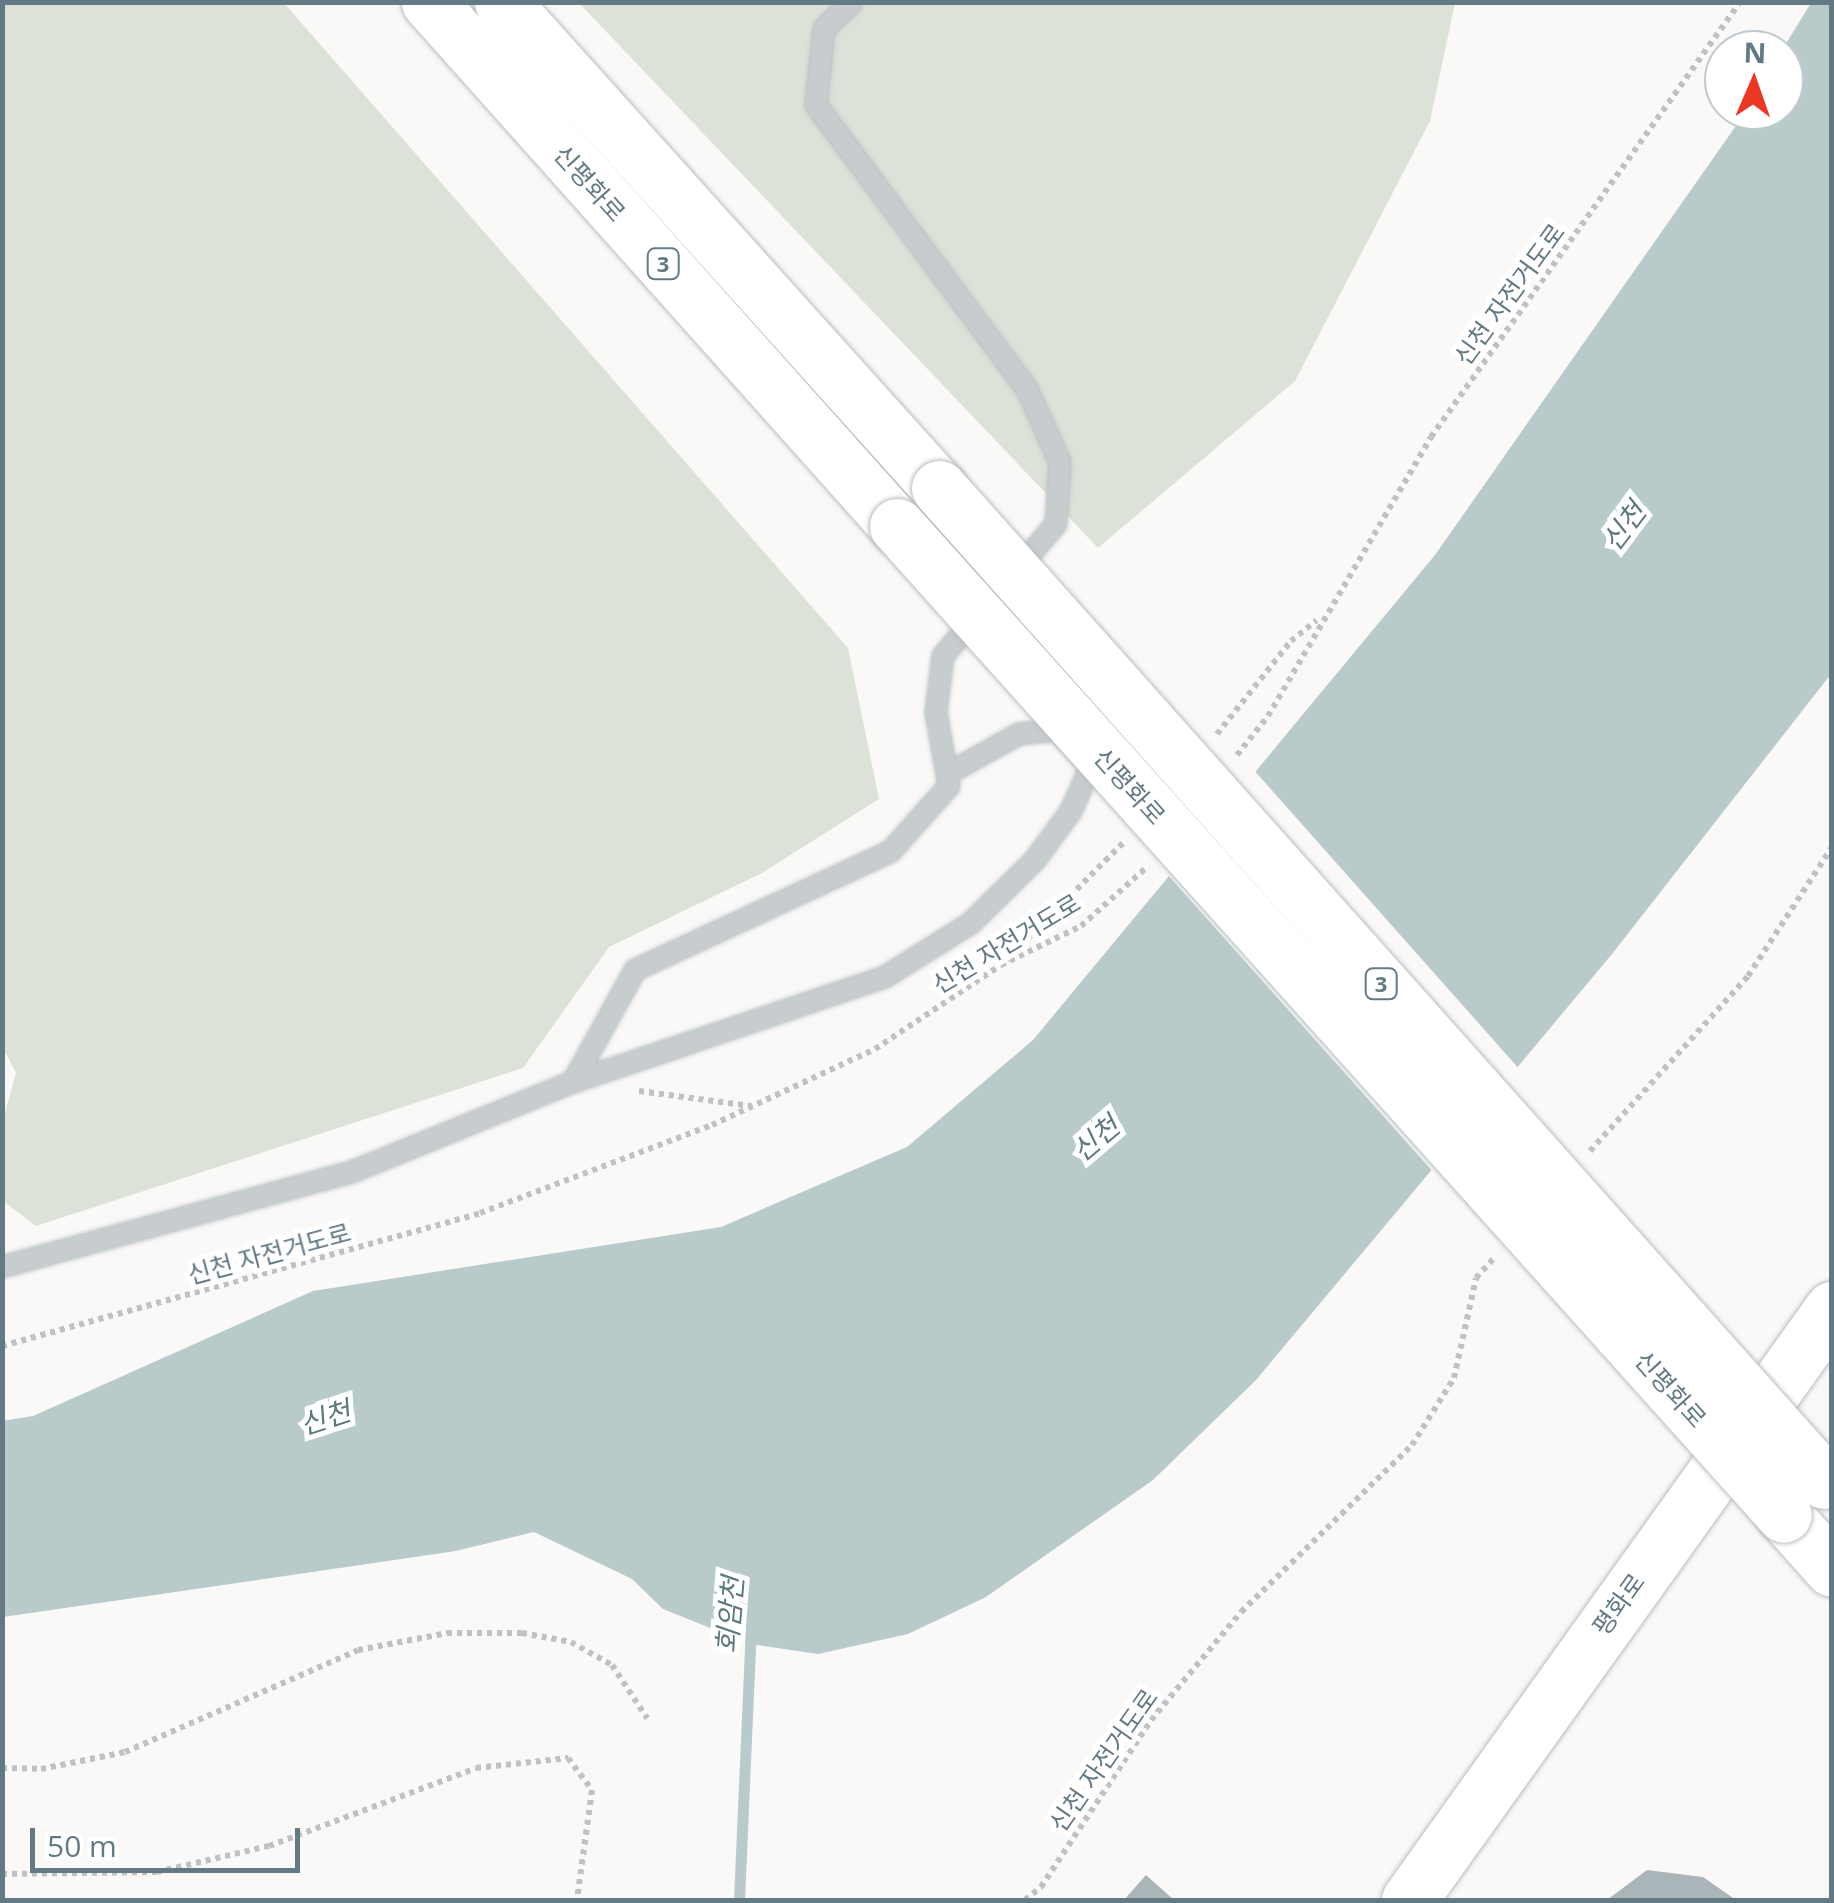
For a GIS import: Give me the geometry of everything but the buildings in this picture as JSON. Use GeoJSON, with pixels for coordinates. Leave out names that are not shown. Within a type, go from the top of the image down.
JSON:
{"type":"FeatureCollection","features":[{"type":"Feature","properties":{"kind":"main road","name":"신평화로"},"geometry":{"type":"LineString","coordinates":[[430,2],[897,526],[1813,1495]]}},
{"type":"Feature","properties":{"kind":"main road","name":"신평화로"},"geometry":{"type":"LineString","coordinates":[[502,2],[939,488],[1813,1495],[1832,1569]]}},
{"type":"Feature","properties":{"kind":"main road","name":"평화로"},"geometry":{"type":"LineString","coordinates":[[1409,1900],[1832,1309]]}},
{"type":"Feature","properties":{"kind":"lane"},"geometry":{"type":"LineString","coordinates":[[574,1082],[635,970],[891,851],[948,786],[936,712],[943,656],[1056,524],[1060,462],[1027,390],[816,105],[824,30],[852,2]]}},
{"type":"Feature","properties":{"kind":"lane"},"geometry":{"type":"LineString","coordinates":[[2,1266],[352,1172],[574,1082],[885,977],[971,923],[1035,860],[1071,811],[1091,766],[1059,730],[1019,734],[946,774]]}},
{"type":"Feature","properties":{"kind":"path","name":"신천 자전거도로"},"geometry":{"type":"LineString","coordinates":[[1233,760],[1268,716],[1431,437],[1740,2]]}},
{"type":"Feature","properties":{"kind":"path"},"geometry":{"type":"LineString","coordinates":[[1583,1159],[1748,976],[1832,847]]}},
{"type":"Feature","properties":{"kind":"path","name":"신천 자전거도로"},"geometry":{"type":"LineString","coordinates":[[2,1346],[480,1212],[752,1106],[875,1049],[1001,965],[1081,926],[1151,862]]}},
{"type":"Feature","properties":{"kind":"path"},"geometry":{"type":"LineString","coordinates":[[574,1082],[752,1106]]}},
{"type":"Feature","properties":{"kind":"path","name":"신천 자전거도로"},"geometry":{"type":"LineString","coordinates":[[1025,1900],[1041,1887],[1151,1720],[1241,1612],[1412,1444],[1454,1378],[1476,1278],[1503,1248]]}},
{"type":"Feature","properties":{"kind":"path"},"geometry":{"type":"LineString","coordinates":[[2,1768],[41,1769],[124,1752],[358,1650],[447,1632],[522,1633],[570,1642],[612,1664],[647,1718]]}},
{"type":"Feature","properties":{"kind":"path"},"geometry":{"type":"LineString","coordinates":[[2,1874],[158,1872],[269,1846],[476,1768],[568,1758],[592,1790],[577,1900]]}},
{"type":"Feature","properties":{"kind":"shaded area"},"geometry":{"type":"Polygon","coordinates":[[[3,2],[284,3],[848,648],[879,799],[762,873],[609,947],[523,1068],[36,1226],[2,1200],[3,1120],[16,1073],[2,1046],[3,2]]]}},
{"type":"Feature","properties":{"kind":"shaded area"},"geometry":{"type":"Polygon","coordinates":[[[579,3],[1455,3],[1430,121],[1295,381],[1098,548],[579,3]]]}},
{"type":"Feature","properties":{"kind":"water","name":"신천"},"geometry":{"type":"Polygon","coordinates":[[[1811,3],[1831,3],[1831,674],[1612,954],[1256,1380],[1153,1480],[986,1597],[908,1634],[818,1654],[750,1644],[663,1609],[632,1579],[534,1532],[456,1551],[3,1617],[2,1421],[33,1416],[313,1291],[721,1227],[907,1147],[1033,1040],[1435,555],[1733,130],[1804,130],[1804,30],[1794,30],[1811,3]]]}},
{"type":"Feature","properties":{"kind":"pier"},"geometry":{"type":"Polygon","coordinates":[[[1253,769],[1521,1071],[1435,1174],[1167,874],[1253,769]]]}},
{"type":"Feature","properties":{"kind":"waterway","name":"회암천"},"geometry":{"type":"LineString","coordinates":[[739,1900],[751,1630]]}}]}
